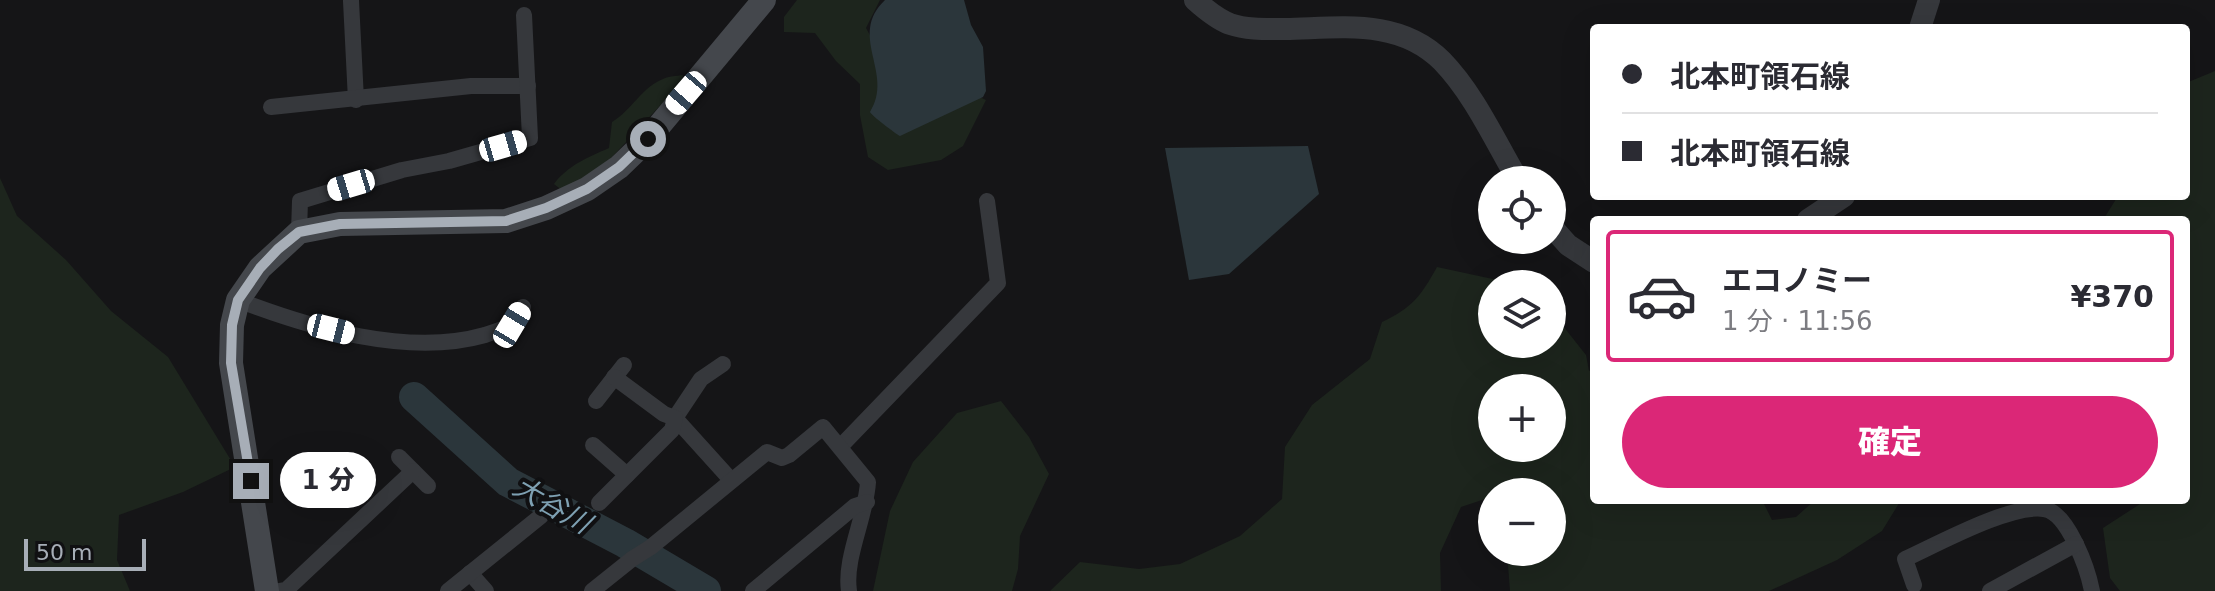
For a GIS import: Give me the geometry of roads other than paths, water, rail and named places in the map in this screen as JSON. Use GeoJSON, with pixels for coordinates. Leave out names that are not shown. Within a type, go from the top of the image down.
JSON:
{"type":"FeatureCollection","features":[{"type":"Feature","properties":{"kind":"main road"},"geometry":{"type":"LineString","coordinates":[[267,591],[231,363],[232,325],[238,300],[260,268],[299,232],[340,224],[506,221],[546,208],[587,189],[619,167],[648,139],[764,0]]}},
{"type":"Feature","properties":{"kind":"street"},"geometry":{"type":"LineString","coordinates":[[1195,0],[1230,24],[1265,29],[1360,28],[1391,31],[1414,41],[1441,60],[1461,85],[1510,166]]}},
{"type":"Feature","properties":{"kind":"street"},"geometry":{"type":"LineString","coordinates":[[1921,24],[1929,0]]}},
{"type":"Feature","properties":{"kind":"street"},"geometry":{"type":"LineString","coordinates":[[351,1],[356,100]]}},
{"type":"Feature","properties":{"kind":"street"},"geometry":{"type":"LineString","coordinates":[[299,232],[300,201],[402,170],[449,161],[530,138],[524,15]]}},
{"type":"Feature","properties":{"kind":"street"},"geometry":{"type":"LineString","coordinates":[[271,107],[471,86],[528,86]]}},
{"type":"Feature","properties":{"kind":"street"},"geometry":{"type":"LineString","coordinates":[[1814,216],[1838,200]]}},
{"type":"Feature","properties":{"kind":"street"},"geometry":{"type":"LineString","coordinates":[[840,447],[998,283],[987,201]]}},
{"type":"Feature","properties":{"kind":"street"},"geometry":{"type":"LineString","coordinates":[[1566,243],[1590,259]]}},
{"type":"Feature","properties":{"kind":"street"},"geometry":{"type":"LineString","coordinates":[[238,300],[280,316],[357,336],[421,342],[459,341],[487,334],[512,325],[523,307]]}},
{"type":"Feature","properties":{"kind":"street"},"geometry":{"type":"LineString","coordinates":[[599,503],[672,430],[675,418],[701,379],[723,364]]}},
{"type":"Feature","properties":{"kind":"street"},"geometry":{"type":"LineString","coordinates":[[596,401],[619,371],[664,414],[675,418],[731,480]]}},
{"type":"Feature","properties":{"kind":"street"},"geometry":{"type":"LineString","coordinates":[[592,591],[767,452],[782,458],[789,455],[823,427],[868,482],[867,502],[847,577],[849,591]]}},
{"type":"Feature","properties":{"kind":"street"},"geometry":{"type":"LineString","coordinates":[[593,445],[627,475]]}},
{"type":"Feature","properties":{"kind":"street"},"geometry":{"type":"LineString","coordinates":[[399,457],[428,486]]}},
{"type":"Feature","properties":{"kind":"street"},"geometry":{"type":"LineString","coordinates":[[280,591],[286,590],[413,471]]}},
{"type":"Feature","properties":{"kind":"street"},"geometry":{"type":"LineString","coordinates":[[753,591],[855,506],[867,502]]}},
{"type":"Feature","properties":{"kind":"street"},"geometry":{"type":"LineString","coordinates":[[1914,585],[1905,559],[2010,512],[2045,509],[2056,514],[2076,544],[2089,574],[2092,591]]}},
{"type":"Feature","properties":{"kind":"street"},"geometry":{"type":"LineString","coordinates":[[448,591],[541,516]]}},
{"type":"Feature","properties":{"kind":"street"},"geometry":{"type":"LineString","coordinates":[[1990,591],[2076,544]]}},
{"type":"Feature","properties":{"kind":"street"},"geometry":{"type":"LineString","coordinates":[[470,573],[486,591]]}},
{"type":"Feature","properties":{"kind":"waterway","name":"大谷川"},"geometry":{"type":"LineString","coordinates":[[414,397],[508,482],[625,543],[706,591]]}}]}
